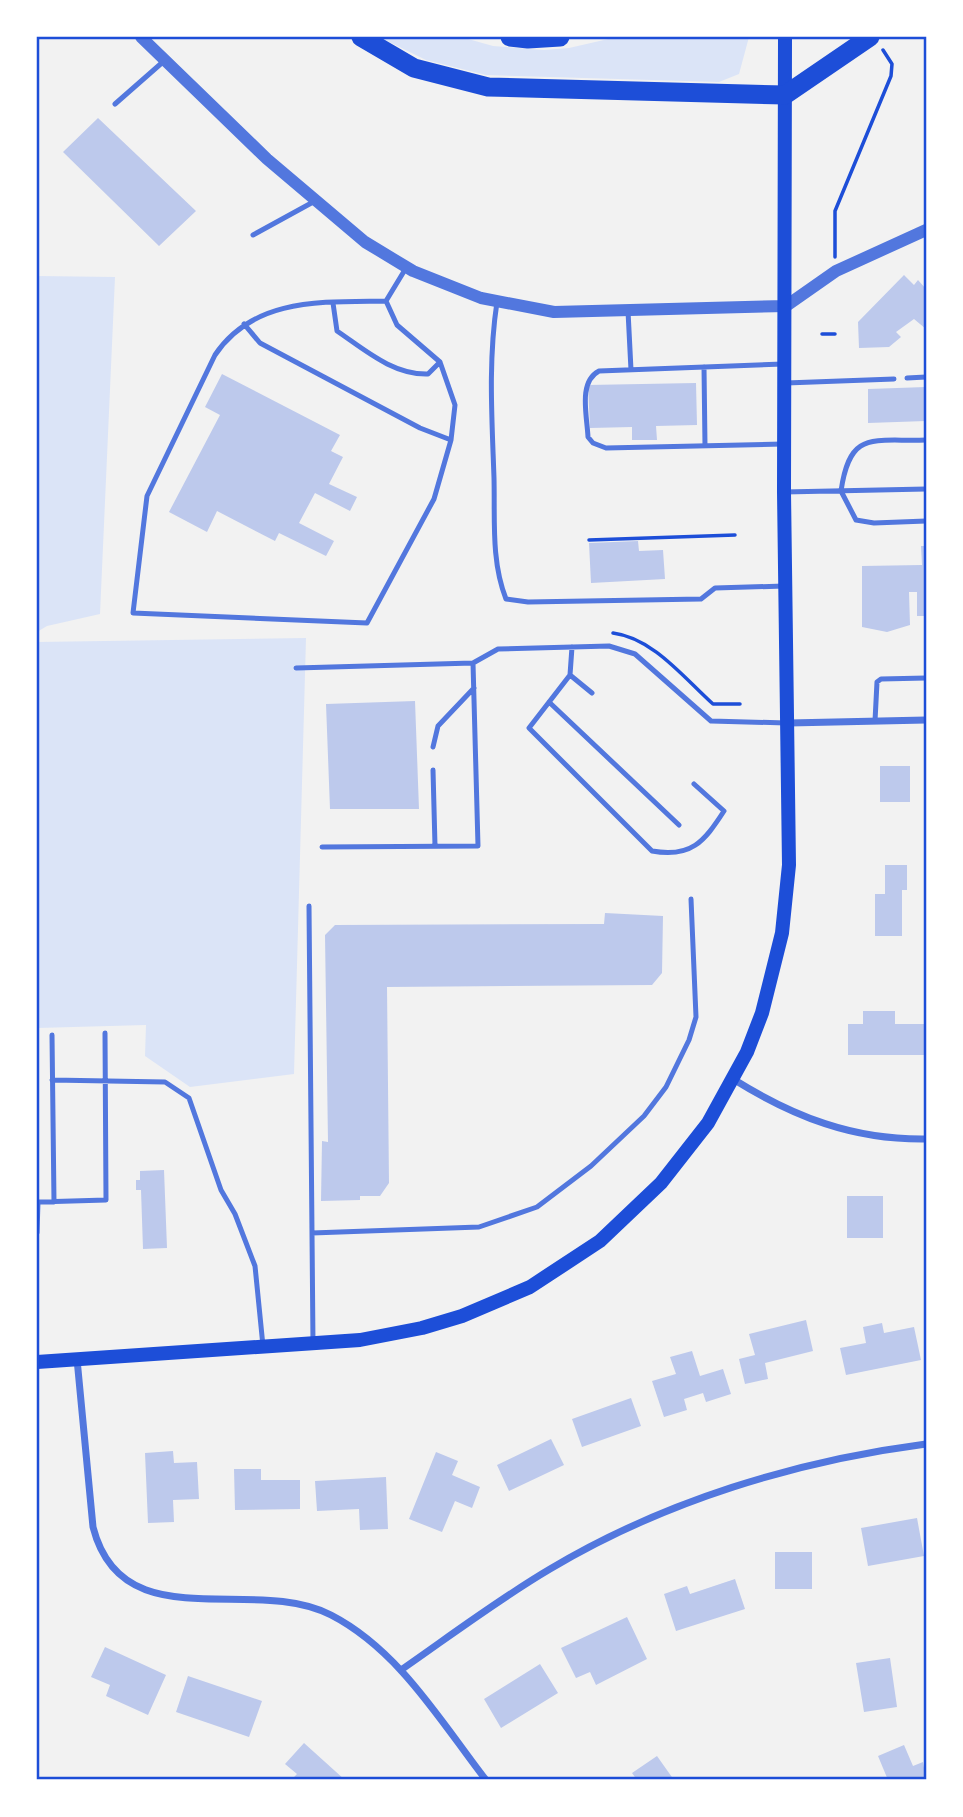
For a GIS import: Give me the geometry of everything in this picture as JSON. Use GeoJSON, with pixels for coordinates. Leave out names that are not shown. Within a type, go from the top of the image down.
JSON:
{"type":"FeatureCollection","features":[{"type":"Feature","properties":{"kind":"highway"},"geometry":{"type":"LineString","coordinates":[[362,37],[414,68],[488,88],[785,95],[875,41]]}},
{"type":"Feature","properties":{"kind":"highway"},"geometry":{"type":"LineString","coordinates":[[510,37],[560,37]]}},
{"type":"Feature","properties":{"kind":"main road"},"geometry":{"type":"LineString","coordinates":[[37,1362],[360,1340],[422,1328],[492,1305],[566,1265],[632,1213],[662,1184],[708,1123],[747,1052],[762,1013],[782,933],[789,865],[784,492],[785,37]]}},
{"type":"Feature","properties":{"kind":"street"},"geometry":{"type":"LineString","coordinates":[[141,37],[315,201],[365,242],[406,267],[446,286],[497,302],[554,312],[786,306],[836,271],[926,230]]}},
{"type":"Feature","properties":{"kind":"street"},"geometry":{"type":"LineString","coordinates":[[789,723],[926,720]]}},
{"type":"Feature","properties":{"kind":"street"},"geometry":{"type":"LineString","coordinates":[[732,1078],[809,1120],[863,1133],[926,1139]]}},
{"type":"Feature","properties":{"kind":"street"},"geometry":{"type":"LineString","coordinates":[[77,1359],[93,1527],[102,1552],[118,1573],[139,1588],[172,1598],[268,1598],[312,1607],[360,1633],[401,1670],[486,1780]]}},
{"type":"Feature","properties":{"kind":"street"},"geometry":{"type":"LineString","coordinates":[[401,1670],[551,1569],[662,1514],[738,1486],[814,1463],[926,1444]]}},
{"type":"Feature","properties":{"kind":"lane"},"geometry":{"type":"LineString","coordinates":[[115,104],[164,61]]}},
{"type":"Feature","properties":{"kind":"lane"},"geometry":{"type":"LineString","coordinates":[[253,235],[315,201]]}},
{"type":"Feature","properties":{"kind":"lane"},"geometry":{"type":"LineString","coordinates":[[386,301],[406,267]]}},
{"type":"Feature","properties":{"kind":"lane"},"geometry":{"type":"LineString","coordinates":[[386,301],[397,325],[440,362],[455,405],[451,440],[434,499],[368,623],[133,613],[147,496],[215,355],[229,335],[267,311],[333,303],[386,301]]}},
{"type":"Feature","properties":{"kind":"lane"},"geometry":{"type":"LineString","coordinates":[[497,302],[490,348],[497,576],[506,599],[528,602],[701,599],[715,588],[786,586]]}},
{"type":"Feature","properties":{"kind":"lane"},"geometry":{"type":"LineString","coordinates":[[333,303],[337,331],[373,356],[409,375],[428,374],[440,362]]}},
{"type":"Feature","properties":{"kind":"lane"},"geometry":{"type":"LineString","coordinates":[[628,312],[631,370]]}},
{"type":"Feature","properties":{"kind":"lane"},"geometry":{"type":"LineString","coordinates":[[244,324],[260,343],[420,428],[451,440]]}},
{"type":"Feature","properties":{"kind":"lane"},"geometry":{"type":"LineString","coordinates":[[785,444],[606,448],[593,443],[588,437],[586,384],[590,376],[599,371],[786,364]]}},
{"type":"Feature","properties":{"kind":"lane"},"geometry":{"type":"LineString","coordinates":[[704,367],[705,446]]}},
{"type":"Feature","properties":{"kind":"lane"},"geometry":{"type":"LineString","coordinates":[[907,378],[926,377]]}},
{"type":"Feature","properties":{"kind":"lane"},"geometry":{"type":"LineString","coordinates":[[786,383],[894,379]]}},
{"type":"Feature","properties":{"kind":"lane"},"geometry":{"type":"LineString","coordinates":[[926,440],[863,442],[850,452],[841,491],[856,520],[874,523],[926,521]]}},
{"type":"Feature","properties":{"kind":"lane"},"geometry":{"type":"LineString","coordinates":[[784,492],[926,489]]}},
{"type":"Feature","properties":{"kind":"lane"},"geometry":{"type":"LineString","coordinates":[[296,668],[474,663],[498,649],[610,646],[635,654],[711,721],[789,723]]}},
{"type":"Feature","properties":{"kind":"lane"},"geometry":{"type":"LineString","coordinates":[[572,647],[570,675],[529,728],[652,851],[669,854],[688,852],[710,833],[724,811],[694,784]]}},
{"type":"Feature","properties":{"kind":"lane"},"geometry":{"type":"LineString","coordinates":[[323,847],[478,846],[474,663]]}},
{"type":"Feature","properties":{"kind":"lane"},"geometry":{"type":"LineString","coordinates":[[570,675],[592,693]]}},
{"type":"Feature","properties":{"kind":"lane"},"geometry":{"type":"LineString","coordinates":[[875,721],[877,682],[881,679],[926,678]]}},
{"type":"Feature","properties":{"kind":"lane"},"geometry":{"type":"LineString","coordinates":[[433,747],[438,726],[474,688]]}},
{"type":"Feature","properties":{"kind":"lane"},"geometry":{"type":"LineString","coordinates":[[549,702],[679,825]]}},
{"type":"Feature","properties":{"kind":"lane"},"geometry":{"type":"LineString","coordinates":[[433,770],[435,846]]}},
{"type":"Feature","properties":{"kind":"lane"},"geometry":{"type":"LineString","coordinates":[[312,1233],[479,1227],[537,1207],[591,1166],[644,1116],[666,1087],[689,1040],[696,1017],[691,899]]}},
{"type":"Feature","properties":{"kind":"lane"},"geometry":{"type":"LineString","coordinates":[[309,906],[313,1343]]}},
{"type":"Feature","properties":{"kind":"lane"},"geometry":{"type":"LineString","coordinates":[[37,1233],[38,1202],[106,1200],[105,1032]]}},
{"type":"Feature","properties":{"kind":"lane"},"geometry":{"type":"LineString","coordinates":[[52,1035],[54,1202]]}},
{"type":"Feature","properties":{"kind":"lane"},"geometry":{"type":"LineString","coordinates":[[52,1080],[165,1082],[189,1098],[221,1190],[235,1213],[255,1266],[263,1346]]}},
{"type":"Feature","properties":{"kind":"path"},"geometry":{"type":"LineString","coordinates":[[835,244],[835,211],[891,76],[892,64],[875,41]]}},
{"type":"Feature","properties":{"kind":"path"},"geometry":{"type":"LineString","coordinates":[[822,334],[835,334]]}},
{"type":"Feature","properties":{"kind":"path"},"geometry":{"type":"LineString","coordinates":[[589,540],[735,535]]}},
{"type":"Feature","properties":{"kind":"shaded area"},"geometry":{"type":"Polygon","coordinates":[[[379,37],[461,37],[493,46],[544,50],[569,48],[617,37],[749,37],[739,74],[719,82],[486,75],[426,60],[379,37]]]}},
{"type":"Feature","properties":{"kind":"shaded area"},"geometry":{"type":"Polygon","coordinates":[[[37,276],[115,277],[100,614],[47,626],[37,632],[37,276]]]}},
{"type":"Feature","properties":{"kind":"shaded area"},"geometry":{"type":"Polygon","coordinates":[[[306,638],[294,1074],[190,1087],[145,1056],[146,1025],[37,1028],[37,642],[306,638]]]}},
{"type":"Feature","properties":{"kind":"building"},"geometry":{"type":"Polygon","coordinates":[[[98,118],[196,211],[159,246],[63,152],[98,118]]]}},
{"type":"Feature","properties":{"kind":"building"},"geometry":{"type":"Polygon","coordinates":[[[904,275],[914,285],[918,280],[926,289],[926,329],[914,319],[896,332],[901,337],[889,347],[859,348],[858,322],[904,275]]]}},
{"type":"Feature","properties":{"kind":"building"},"geometry":{"type":"Polygon","coordinates":[[[222,374],[340,435],[331,451],[343,457],[329,484],[357,497],[350,511],[315,493],[299,523],[334,541],[326,556],[279,533],[275,541],[217,511],[207,532],[169,512],[220,415],[205,407],[222,374]]]}},
{"type":"Feature","properties":{"kind":"building"},"geometry":{"type":"Polygon","coordinates":[[[696,383],[697,425],[656,426],[657,440],[632,440],[632,427],[590,428],[588,385],[696,383]]]}},
{"type":"Feature","properties":{"kind":"building"},"geometry":{"type":"Polygon","coordinates":[[[926,387],[926,421],[868,423],[868,389],[926,387]]]}},
{"type":"Feature","properties":{"kind":"building"},"geometry":{"type":"Polygon","coordinates":[[[638,541],[639,551],[663,550],[665,579],[591,583],[589,543],[638,541]]]}},
{"type":"Feature","properties":{"kind":"building"},"geometry":{"type":"Polygon","coordinates":[[[921,546],[926,546],[926,616],[917,616],[917,592],[909,592],[910,625],[887,632],[862,627],[862,566],[922,565],[921,546]]]}},
{"type":"Feature","properties":{"kind":"building"},"geometry":{"type":"Polygon","coordinates":[[[415,701],[419,809],[330,809],[326,704],[415,701]]]}},
{"type":"Feature","properties":{"kind":"building"},"geometry":{"type":"Polygon","coordinates":[[[880,766],[910,766],[910,802],[880,802],[880,766]]]}},
{"type":"Feature","properties":{"kind":"building"},"geometry":{"type":"Polygon","coordinates":[[[885,865],[907,865],[907,890],[902,890],[902,936],[875,936],[875,894],[885,894],[885,865]]]}},
{"type":"Feature","properties":{"kind":"building"},"geometry":{"type":"Polygon","coordinates":[[[605,913],[663,916],[662,973],[652,985],[387,987],[389,1183],[380,1196],[360,1196],[360,1200],[321,1201],[322,1141],[328,1142],[325,935],[335,925],[604,924],[605,913]]]}},
{"type":"Feature","properties":{"kind":"building"},"geometry":{"type":"Polygon","coordinates":[[[863,1011],[895,1011],[895,1024],[926,1024],[926,1055],[848,1055],[848,1024],[863,1024],[863,1011]]]}},
{"type":"Feature","properties":{"kind":"building"},"geometry":{"type":"Polygon","coordinates":[[[164,1170],[167,1248],[143,1249],[141,1190],[136,1190],[136,1180],[140,1180],[140,1171],[164,1170]]]}},
{"type":"Feature","properties":{"kind":"building"},"geometry":{"type":"Polygon","coordinates":[[[847,1196],[883,1196],[883,1238],[847,1238],[847,1196]]]}},
{"type":"Feature","properties":{"kind":"building"},"geometry":{"type":"Polygon","coordinates":[[[806,1320],[813,1351],[765,1363],[768,1379],[745,1384],[739,1359],[755,1355],[749,1334],[806,1320]]]}},
{"type":"Feature","properties":{"kind":"building"},"geometry":{"type":"Polygon","coordinates":[[[882,1323],[884,1333],[914,1327],[921,1360],[846,1375],[840,1348],[866,1343],[863,1327],[882,1323]]]}},
{"type":"Feature","properties":{"kind":"building"},"geometry":{"type":"Polygon","coordinates":[[[692,1351],[700,1376],[723,1369],[731,1394],[706,1402],[703,1393],[684,1399],[687,1410],[664,1417],[652,1381],[676,1374],[670,1357],[692,1351]]]}},
{"type":"Feature","properties":{"kind":"building"},"geometry":{"type":"Polygon","coordinates":[[[631,1398],[641,1426],[582,1447],[572,1419],[631,1398]]]}},
{"type":"Feature","properties":{"kind":"building"},"geometry":{"type":"Polygon","coordinates":[[[551,1439],[564,1465],[509,1491],[497,1465],[551,1439]]]}},
{"type":"Feature","properties":{"kind":"building"},"geometry":{"type":"Polygon","coordinates":[[[173,1451],[174,1463],[197,1462],[199,1499],[173,1500],[174,1522],[148,1523],[145,1453],[173,1451]]]}},
{"type":"Feature","properties":{"kind":"building"},"geometry":{"type":"Polygon","coordinates":[[[436,1452],[458,1461],[452,1475],[480,1487],[472,1508],[455,1501],[442,1532],[409,1519],[436,1452]]]}},
{"type":"Feature","properties":{"kind":"building"},"geometry":{"type":"Polygon","coordinates":[[[234,1469],[261,1469],[261,1480],[300,1480],[300,1509],[235,1510],[234,1469]]]}},
{"type":"Feature","properties":{"kind":"building"},"geometry":{"type":"Polygon","coordinates":[[[386,1477],[388,1529],[360,1530],[359,1509],[317,1511],[315,1481],[386,1477]]]}},
{"type":"Feature","properties":{"kind":"building"},"geometry":{"type":"Polygon","coordinates":[[[917,1518],[924,1556],[868,1566],[861,1528],[917,1518]]]}},
{"type":"Feature","properties":{"kind":"building"},"geometry":{"type":"Polygon","coordinates":[[[775,1552],[812,1552],[812,1589],[775,1589],[775,1552]]]}},
{"type":"Feature","properties":{"kind":"building"},"geometry":{"type":"Polygon","coordinates":[[[735,1579],[745,1609],[676,1631],[664,1594],[687,1586],[690,1594],[735,1579]]]}},
{"type":"Feature","properties":{"kind":"building"},"geometry":{"type":"Polygon","coordinates":[[[627,1617],[647,1659],[596,1685],[590,1672],[576,1678],[561,1648],[627,1617]]]}},
{"type":"Feature","properties":{"kind":"building"},"geometry":{"type":"Polygon","coordinates":[[[105,1647],[166,1675],[148,1715],[106,1696],[110,1685],[91,1677],[105,1647]]]}},
{"type":"Feature","properties":{"kind":"building"},"geometry":{"type":"Polygon","coordinates":[[[890,1658],[897,1707],[864,1712],[856,1663],[890,1658]]]}},
{"type":"Feature","properties":{"kind":"building"},"geometry":{"type":"Polygon","coordinates":[[[540,1664],[558,1693],[501,1728],[484,1699],[540,1664]]]}},
{"type":"Feature","properties":{"kind":"building"},"geometry":{"type":"Polygon","coordinates":[[[188,1676],[262,1701],[249,1737],[176,1712],[188,1676]]]}},
{"type":"Feature","properties":{"kind":"building"},"geometry":{"type":"Polygon","coordinates":[[[304,1743],[345,1780],[291,1780],[297,1774],[285,1764],[304,1743]]]}},
{"type":"Feature","properties":{"kind":"building"},"geometry":{"type":"Polygon","coordinates":[[[904,1745],[913,1766],[923,1762],[926,1780],[888,1780],[878,1756],[904,1745]]]}},
{"type":"Feature","properties":{"kind":"building"},"geometry":{"type":"Polygon","coordinates":[[[657,1756],[674,1780],[637,1780],[632,1773],[657,1756]]]}}]}
